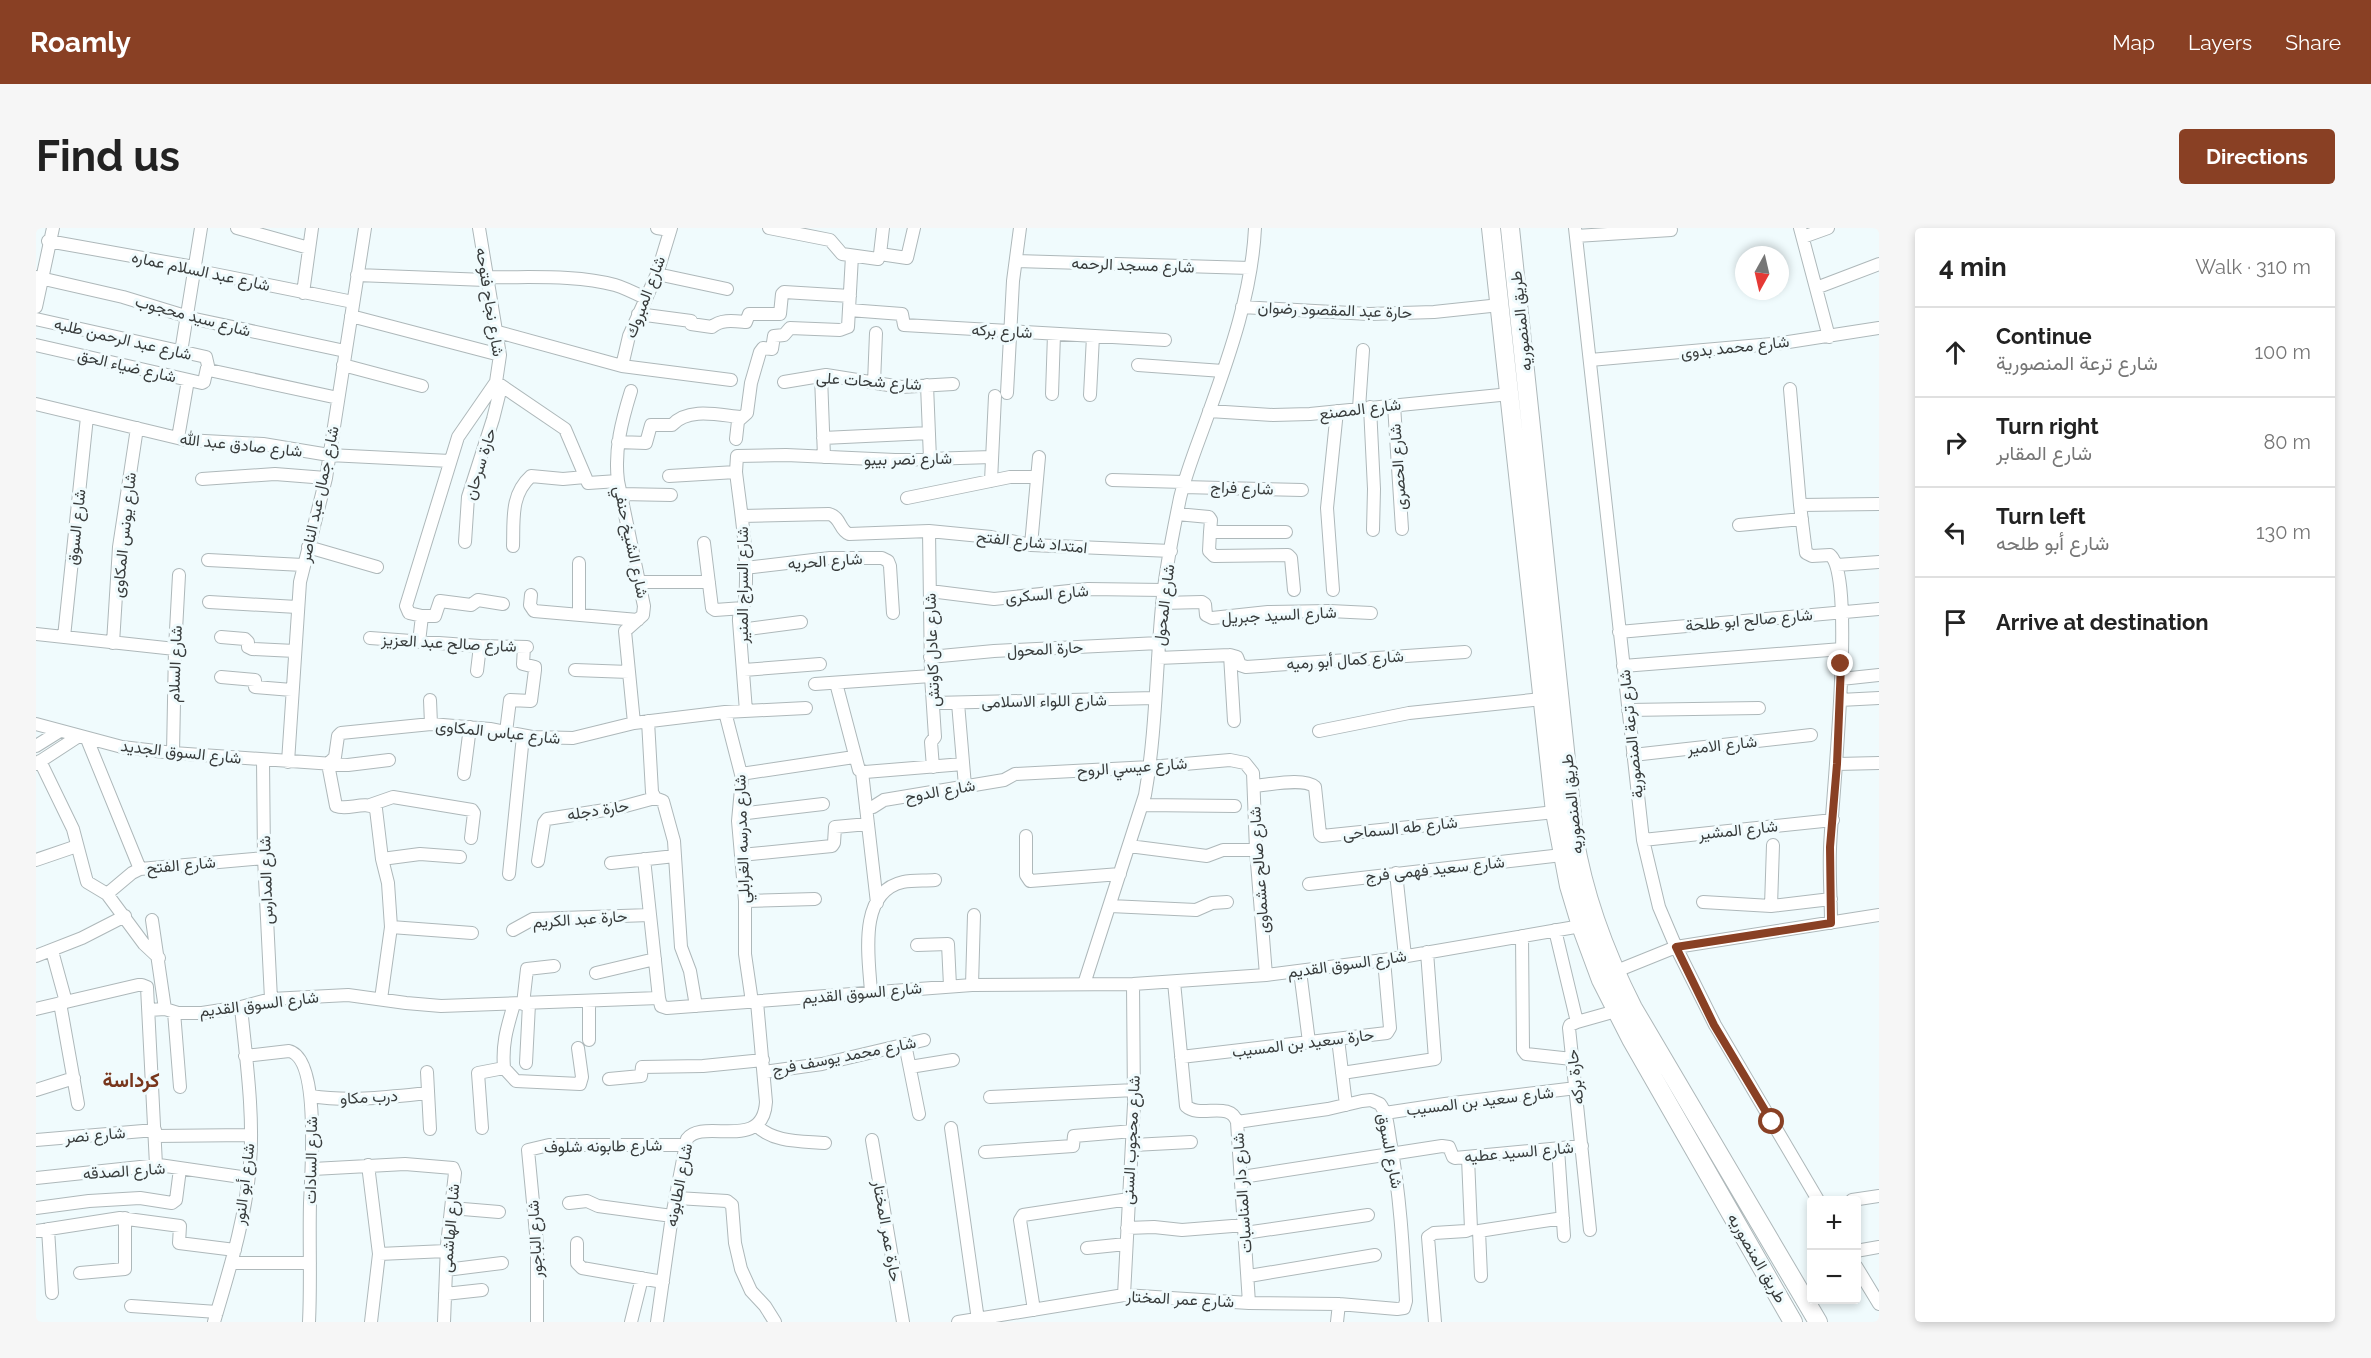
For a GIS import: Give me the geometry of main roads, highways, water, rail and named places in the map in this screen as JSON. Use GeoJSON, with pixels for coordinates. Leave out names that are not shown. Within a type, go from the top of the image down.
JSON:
{"type":"FeatureCollection","features":[{"type":"Feature","properties":{"kind":"main road","name":"طريق المنصوريه"},"geometry":{"type":"LineString","coordinates":[[1491,228],[1510,394],[1537,562],[1577,853],[1591,912],[1614,972],[1633,1008],[1818,1322]]}},
{"type":"Feature","properties":{"kind":"main road","name":"طريق المنصوريه"},"geometry":{"type":"LineString","coordinates":[[1510,228],[1537,562],[1542,699],[1562,855],[1581,926],[1601,980],[1616,1011],[1793,1322]]}},
{"type":"Feature","properties":{"kind":"district","name":"كرداسة"},"geometry":{"type":"Point","coordinates":[131,1080]}}]}
